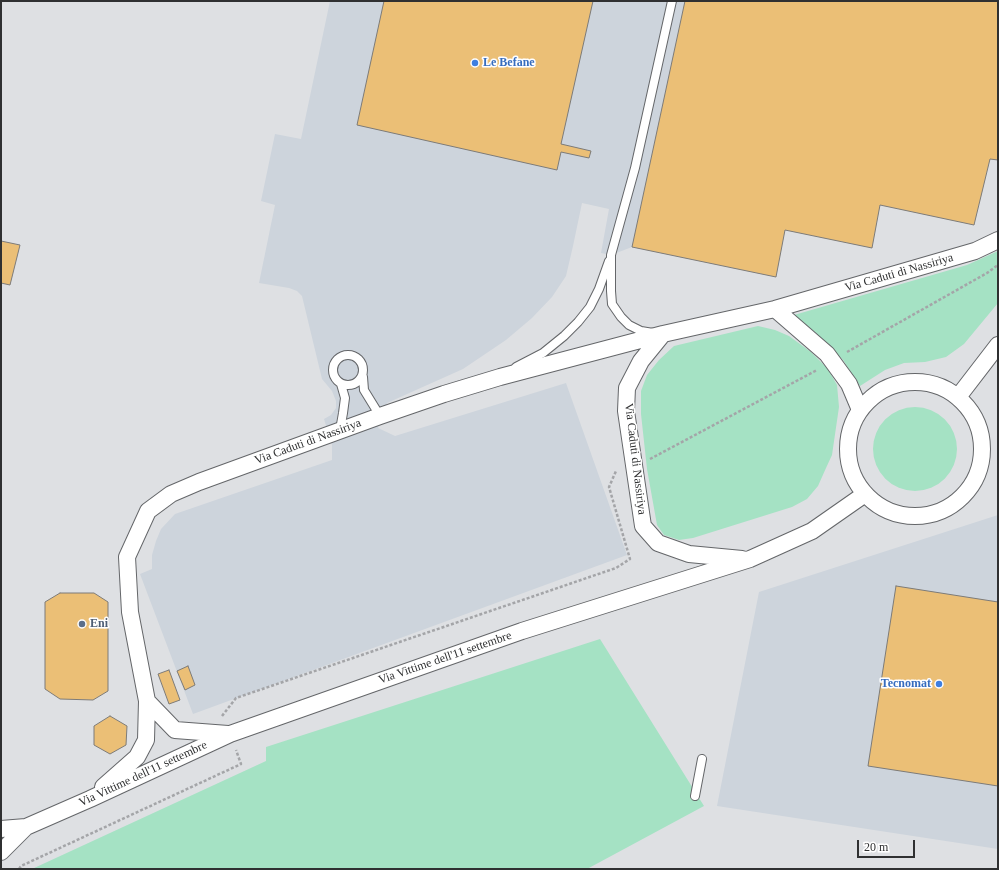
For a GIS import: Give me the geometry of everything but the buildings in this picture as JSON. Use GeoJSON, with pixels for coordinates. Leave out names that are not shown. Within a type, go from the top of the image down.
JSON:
{"type":"FeatureCollection","features":[{"type":"Feature","properties":{"kind":"street","name":"Via Caduti di Nassiriya"},"geometry":{"type":"LineString","coordinates":[[90,799],[137,756],[146,740],[147,701],[130,612],[127,557],[148,511],[171,494],[340,430],[444,394],[500,377],[663,334],[775,309],[975,251],[998,240]]}},
{"type":"Feature","properties":{"kind":"street"},"geometry":{"type":"LineString","coordinates":[[775,309],[827,354],[849,384],[860,410]]}},
{"type":"Feature","properties":{"kind":"street","name":"Via Caduti di Nassiriya"},"geometry":{"type":"LineString","coordinates":[[663,334],[641,361],[627,388],[626,411],[643,526],[658,543],[689,554],[750,559]]}},
{"type":"Feature","properties":{"kind":"street"},"geometry":{"type":"LineString","coordinates":[[958,397],[998,345]]}},
{"type":"Feature","properties":{"kind":"street"},"geometry":{"type":"LineString","coordinates":[[917,381],[939,386],[958,397],[971,412],[980,430],[983,450],[979,470],[970,488],[957,502],[939,512],[919,516],[899,514],[881,506],[865,494],[853,474],[848,453],[850,430],[860,410],[875,394],[895,384],[917,381]]}},
{"type":"Feature","properties":{"kind":"street","name":"Via Vittime dell'11 settembre"},"geometry":{"type":"LineString","coordinates":[[1,829],[26,827],[230,734],[522,631],[750,559],[812,531],[865,494]]}},
{"type":"Feature","properties":{"kind":"street"},"geometry":{"type":"LineString","coordinates":[[147,701],[175,730],[230,734]]}},
{"type":"Feature","properties":{"kind":"street","name":"Via Vittime dell'11 settembre"},"geometry":{"type":"LineString","coordinates":[[1,852],[26,827]]}},
{"type":"Feature","properties":{"kind":"lane"},"geometry":{"type":"LineString","coordinates":[[500,377],[543,353],[564,336],[590,307],[599,289],[611,255],[635,168],[672,1]]}},
{"type":"Feature","properties":{"kind":"lane"},"geometry":{"type":"LineString","coordinates":[[611,255],[612,304],[620,317],[629,325],[641,331],[663,334]]}},
{"type":"Feature","properties":{"kind":"lane"},"geometry":{"type":"LineString","coordinates":[[340,430],[345,398],[341,384],[334,376],[334,365],[340,357],[345,355],[355,356],[364,367],[364,372],[360,381],[351,385],[341,384]]}},
{"type":"Feature","properties":{"kind":"lane"},"geometry":{"type":"LineString","coordinates":[[362,377],[364,390],[380,416]]}},
{"type":"Feature","properties":{"kind":"lane"},"geometry":{"type":"LineString","coordinates":[[695,796],[702,759]]}},
{"type":"Feature","properties":{"kind":"path"},"geometry":{"type":"LineString","coordinates":[[846,353],[998,265]]}},
{"type":"Feature","properties":{"kind":"path"},"geometry":{"type":"LineString","coordinates":[[650,459],[817,369]]}},
{"type":"Feature","properties":{"kind":"shaded area"},"geometry":{"type":"Polygon","coordinates":[[[330,1],[998,1],[998,160],[990,159],[974,225],[880,205],[872,248],[785,230],[776,277],[632,247],[611,255],[601,253],[609,209],[582,203],[566,276],[552,297],[532,318],[506,340],[463,369],[387,403],[378,428],[395,436],[566,383],[627,555],[193,714],[140,574],[152,569],[152,555],[161,529],[175,514],[332,460],[332,445],[324,419],[331,415],[336,408],[336,401],[332,391],[322,379],[302,296],[297,291],[289,288],[259,283],[275,205],[261,201],[275,134],[301,139],[330,1]]]}},
{"type":"Feature","properties":{"kind":"shaded area"},"geometry":{"type":"Polygon","coordinates":[[[998,515],[998,849],[717,806],[759,592],[998,515]]]}},
{"type":"Feature","properties":{"kind":"green space"},"geometry":{"type":"Polygon","coordinates":[[[998,251],[998,303],[964,344],[946,357],[925,362],[904,363],[885,370],[860,386],[843,360],[816,333],[794,315],[967,265],[998,251]]]}},
{"type":"Feature","properties":{"kind":"green space"},"geometry":{"type":"Polygon","coordinates":[[[758,326],[775,330],[789,336],[811,352],[828,369],[837,385],[839,407],[832,455],[818,486],[807,499],[792,507],[693,538],[679,540],[664,535],[657,525],[647,469],[641,414],[641,391],[647,375],[659,360],[674,346],[758,326]]]}},
{"type":"Feature","properties":{"kind":"green space"},"geometry":{"type":"Polygon","coordinates":[[[915,407],[931,410],[945,419],[954,433],[957,449],[954,465],[945,479],[931,488],[915,491],[899,488],[885,479],[876,465],[873,449],[876,433],[885,419],[899,410],[915,407]]]}},
{"type":"Feature","properties":{"kind":"green space"},"geometry":{"type":"Polygon","coordinates":[[[600,639],[704,806],[587,869],[32,869],[266,761],[266,747],[600,639]]]}},
{"type":"Feature","properties":{"kind":"place","name":"Le Befane"},"geometry":{"type":"Point","coordinates":[475,63]}},
{"type":"Feature","properties":{"kind":"place","name":"Eni"},"geometry":{"type":"Point","coordinates":[82,624]}},
{"type":"Feature","properties":{"kind":"place","name":"Tecnomat"},"geometry":{"type":"Point","coordinates":[939,684]}}]}
